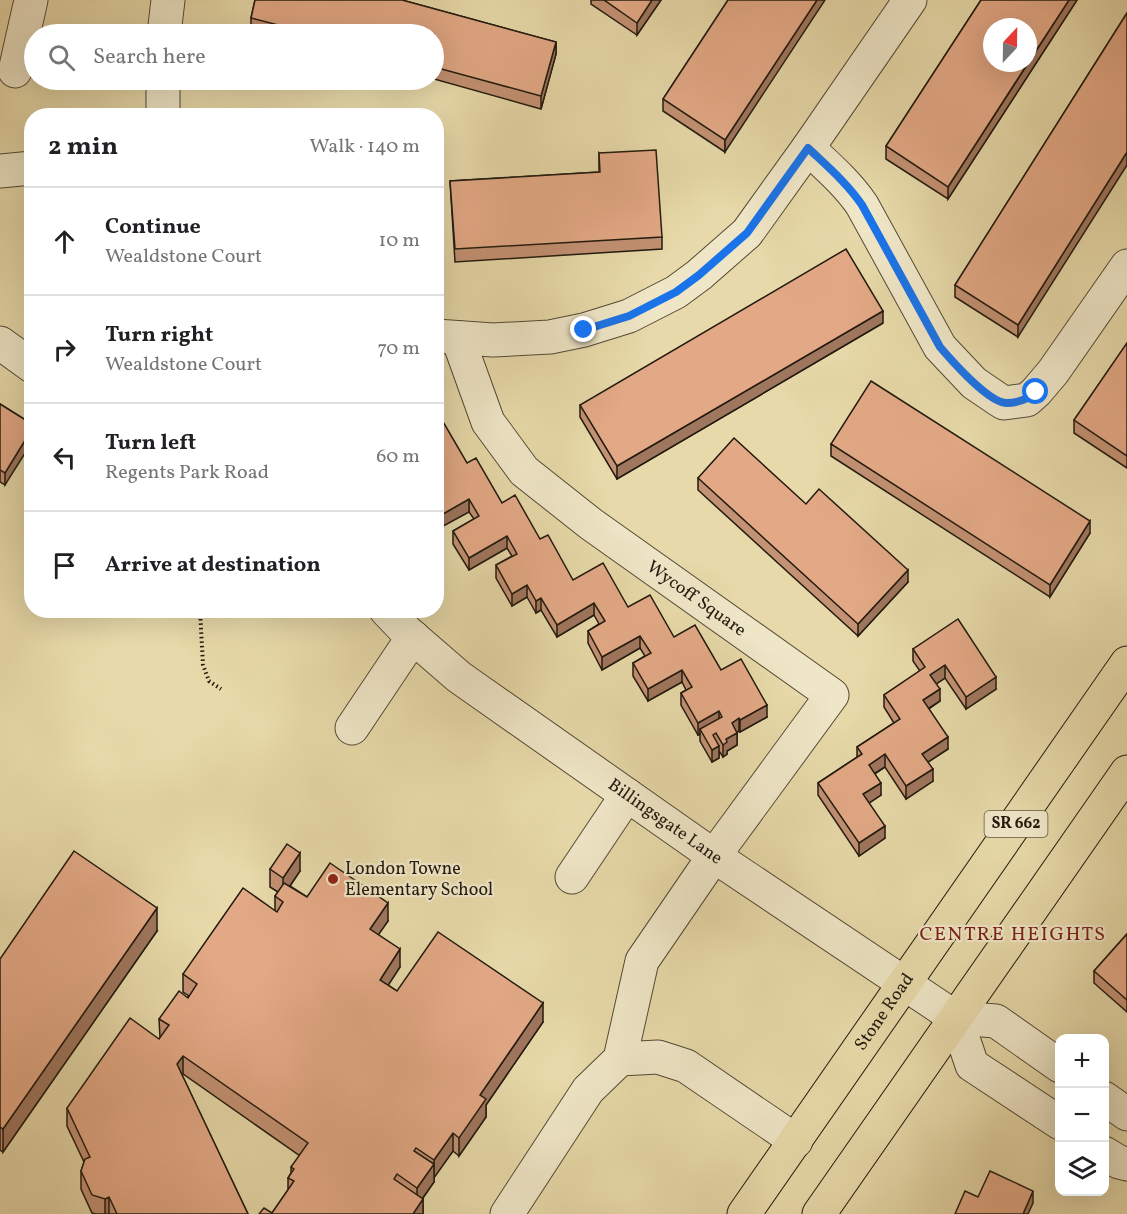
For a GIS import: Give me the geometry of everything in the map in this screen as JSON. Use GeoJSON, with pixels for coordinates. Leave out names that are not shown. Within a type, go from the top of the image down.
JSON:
{"type":"FeatureCollection","features":[{"type":"Feature","properties":{"kind":"main road","name":"Stone Road"},"geometry":{"type":"LineString","coordinates":[[744,1214],[1127,663]]}},
{"type":"Feature","properties":{"kind":"main road"},"geometry":{"type":"LineString","coordinates":[[819,1214],[1127,772]]}},
{"type":"Feature","properties":{"kind":"street"},"geometry":{"type":"LineString","coordinates":[[26,24],[31,0]]}},
{"type":"Feature","properties":{"kind":"street"},"geometry":{"type":"LineString","coordinates":[[165,24],[168,0]]}},
{"type":"Feature","properties":{"kind":"street"},"geometry":{"type":"LineString","coordinates":[[449,337],[493,340],[550,337],[584,330],[629,316],[676,292],[747,233],[910,0]]}},
{"type":"Feature","properties":{"kind":"street"},"geometry":{"type":"LineString","coordinates":[[15,71],[24,31]]}},
{"type":"Feature","properties":{"kind":"street"},"geometry":{"type":"LineString","coordinates":[[163,90],[163,108]]}},
{"type":"Feature","properties":{"kind":"street"},"geometry":{"type":"LineString","coordinates":[[808,148],[839,177],[862,205],[940,347],[974,383],[1004,403],[1027,400],[1036,392],[1053,372],[1127,266]]}},
{"type":"Feature","properties":{"kind":"street"},"geometry":{"type":"LineString","coordinates":[[0,171],[24,169]]}},
{"type":"Feature","properties":{"kind":"street","name":"Wycoff Square"},"geometry":{"type":"LineString","coordinates":[[449,337],[461,347],[488,422],[524,471],[591,524],[832,695],[714,856]]}},
{"type":"Feature","properties":{"kind":"street"},"geometry":{"type":"LineString","coordinates":[[0,343],[24,360]]}},
{"type":"Feature","properties":{"kind":"street","name":"Billingsgate Lane"},"geometry":{"type":"LineString","coordinates":[[394,618],[459,677],[714,856],[956,1018]]}},
{"type":"Feature","properties":{"kind":"street"},"geometry":{"type":"LineString","coordinates":[[352,728],[413,637]]}},
{"type":"Feature","properties":{"kind":"street"},"geometry":{"type":"LineString","coordinates":[[572,877],[627,795]]}},
{"type":"Feature","properties":{"kind":"street"},"geometry":{"type":"LineString","coordinates":[[507,1214],[588,1090],[620,1059],[642,960],[714,856]]}},
{"type":"Feature","properties":{"kind":"street"},"geometry":{"type":"LineString","coordinates":[[1055,1063],[996,1022],[956,1018],[972,1065],[1055,1120]]}},
{"type":"Feature","properties":{"kind":"street"},"geometry":{"type":"LineString","coordinates":[[620,1059],[658,1057],[686,1066],[796,1141]]}},
{"type":"Feature","properties":{"kind":"street"},"geometry":{"type":"LineString","coordinates":[[1109,1101],[1127,1114]]}},
{"type":"Feature","properties":{"kind":"street"},"geometry":{"type":"LineString","coordinates":[[1109,1156],[1127,1164]]}},
{"type":"Feature","properties":{"kind":"path"},"geometry":{"type":"LineString","coordinates":[[200,618],[203,664],[209,681],[221,689]]}},
{"type":"Feature","properties":{"kind":"building"},"geometry":{"type":"Polygon","coordinates":[[[255,0],[402,0],[556,42],[541,96],[444,70],[444,24],[274,24],[251,18],[255,0]]]}},
{"type":"Feature","properties":{"kind":"building"},"geometry":{"type":"Polygon","coordinates":[[[604,0],[652,0],[637,23],[604,0]]]}},
{"type":"Feature","properties":{"kind":"building"},"geometry":{"type":"Polygon","coordinates":[[[728,0],[817,0],[725,140],[663,99],[728,0]]]}},
{"type":"Feature","properties":{"kind":"building"},"geometry":{"type":"Polygon","coordinates":[[[981,0],[1069,0],[1037,49],[1037,18],[983,18],[983,72],[1022,72],[948,187],[886,146],[981,0]]]}},
{"type":"Feature","properties":{"kind":"building"},"geometry":{"type":"Polygon","coordinates":[[[1127,13],[1127,152],[1018,325],[955,285],[1127,13]]]}},
{"type":"Feature","properties":{"kind":"building"},"geometry":{"type":"Polygon","coordinates":[[[656,150],[662,237],[455,249],[450,181],[600,172],[599,153],[656,150]]]}},
{"type":"Feature","properties":{"kind":"building"},"geometry":{"type":"Polygon","coordinates":[[[846,249],[883,311],[617,466],[580,405],[846,249]]]}},
{"type":"Feature","properties":{"kind":"building"},"geometry":{"type":"Polygon","coordinates":[[[1127,343],[1127,456],[1074,420],[1127,343]]]}},
{"type":"Feature","properties":{"kind":"building"},"geometry":{"type":"Polygon","coordinates":[[[871,381],[1090,521],[1050,585],[831,444],[871,381]]]}},
{"type":"Feature","properties":{"kind":"building"},"geometry":{"type":"Polygon","coordinates":[[[0,404],[24,419],[24,442],[5,473],[0,470],[0,404]]]}},
{"type":"Feature","properties":{"kind":"building"},"geometry":{"type":"Polygon","coordinates":[[[444,423],[467,463],[476,458],[502,503],[515,495],[540,539],[548,535],[573,580],[603,563],[628,607],[650,595],[674,637],[695,625],[721,670],[741,659],[767,705],[732,723],[737,733],[726,739],[727,742],[723,745],[716,733],[713,735],[719,746],[712,750],[700,729],[722,717],[719,711],[698,723],[681,693],[692,687],[682,670],[648,689],[633,663],[651,653],[640,636],[602,657],[588,631],[605,621],[594,603],[557,625],[541,598],[536,601],[527,585],[512,594],[496,565],[517,554],[507,536],[469,558],[453,531],[479,516],[469,499],[444,513],[444,423]]]}},
{"type":"Feature","properties":{"kind":"building"},"geometry":{"type":"Polygon","coordinates":[[[734,438],[806,504],[819,489],[908,570],[858,624],[698,478],[734,438]]]}},
{"type":"Feature","properties":{"kind":"building"},"geometry":{"type":"Polygon","coordinates":[[[958,619],[996,677],[966,697],[945,665],[930,675],[940,689],[923,700],[948,737],[922,754],[933,769],[906,786],[885,754],[869,765],[881,783],[863,794],[885,826],[859,843],[818,783],[862,754],[857,747],[900,719],[884,695],[925,667],[913,649],[958,619]]]}},
{"type":"Feature","properties":{"kind":"building"},"geometry":{"type":"Polygon","coordinates":[[[287,844],[300,853],[283,878],[270,869],[287,844]]]}},
{"type":"Feature","properties":{"kind":"building"},"geometry":{"type":"Polygon","coordinates":[[[74,851],[157,908],[3,1129],[0,1127],[0,959],[74,851]]]}},
{"type":"Feature","properties":{"kind":"building"},"geometry":{"type":"Polygon","coordinates":[[[330,863],[388,903],[370,929],[400,949],[380,980],[397,991],[438,932],[543,1003],[480,1095],[486,1099],[459,1138],[453,1133],[434,1160],[416,1148],[414,1151],[434,1164],[417,1188],[397,1174],[394,1179],[423,1199],[413,1214],[259,1214],[264,1208],[272,1213],[294,1181],[288,1178],[294,1169],[291,1167],[308,1143],[183,1056],[177,1064],[248,1214],[117,1214],[109,1197],[105,1199],[92,1195],[81,1171],[85,1159],[90,1157],[67,1108],[130,1018],[159,1039],[169,1025],[159,1019],[179,991],[188,998],[197,984],[183,974],[243,888],[277,912],[283,902],[275,896],[284,883],[307,897],[330,863]]]}},
{"type":"Feature","properties":{"kind":"building"},"geometry":{"type":"Polygon","coordinates":[[[1127,934],[1127,1000],[1094,971],[1127,934]]]}},
{"type":"Feature","properties":{"kind":"building"},"geometry":{"type":"Polygon","coordinates":[[[990,1171],[1033,1191],[1023,1214],[955,1214],[965,1191],[978,1197],[990,1171]]]}},
{"type":"Feature","properties":{"kind":"place","name":"London Towne Elementary School"},"geometry":{"type":"Point","coordinates":[333,879]}},
{"type":"Feature","properties":{"kind":"district","name":"CENTRE HEIGHTS"},"geometry":{"type":"Point","coordinates":[1013,935]}},
{"type":"Feature","properties":{"kind":"route"},"geometry":{"type":"LineString","coordinates":[[584,330],[629,316],[676,292],[699,275],[747,233],[808,148],[839,177],[862,205],[940,347],[953,362],[974,383],[1004,403],[1027,400],[1036,392]]}}]}
